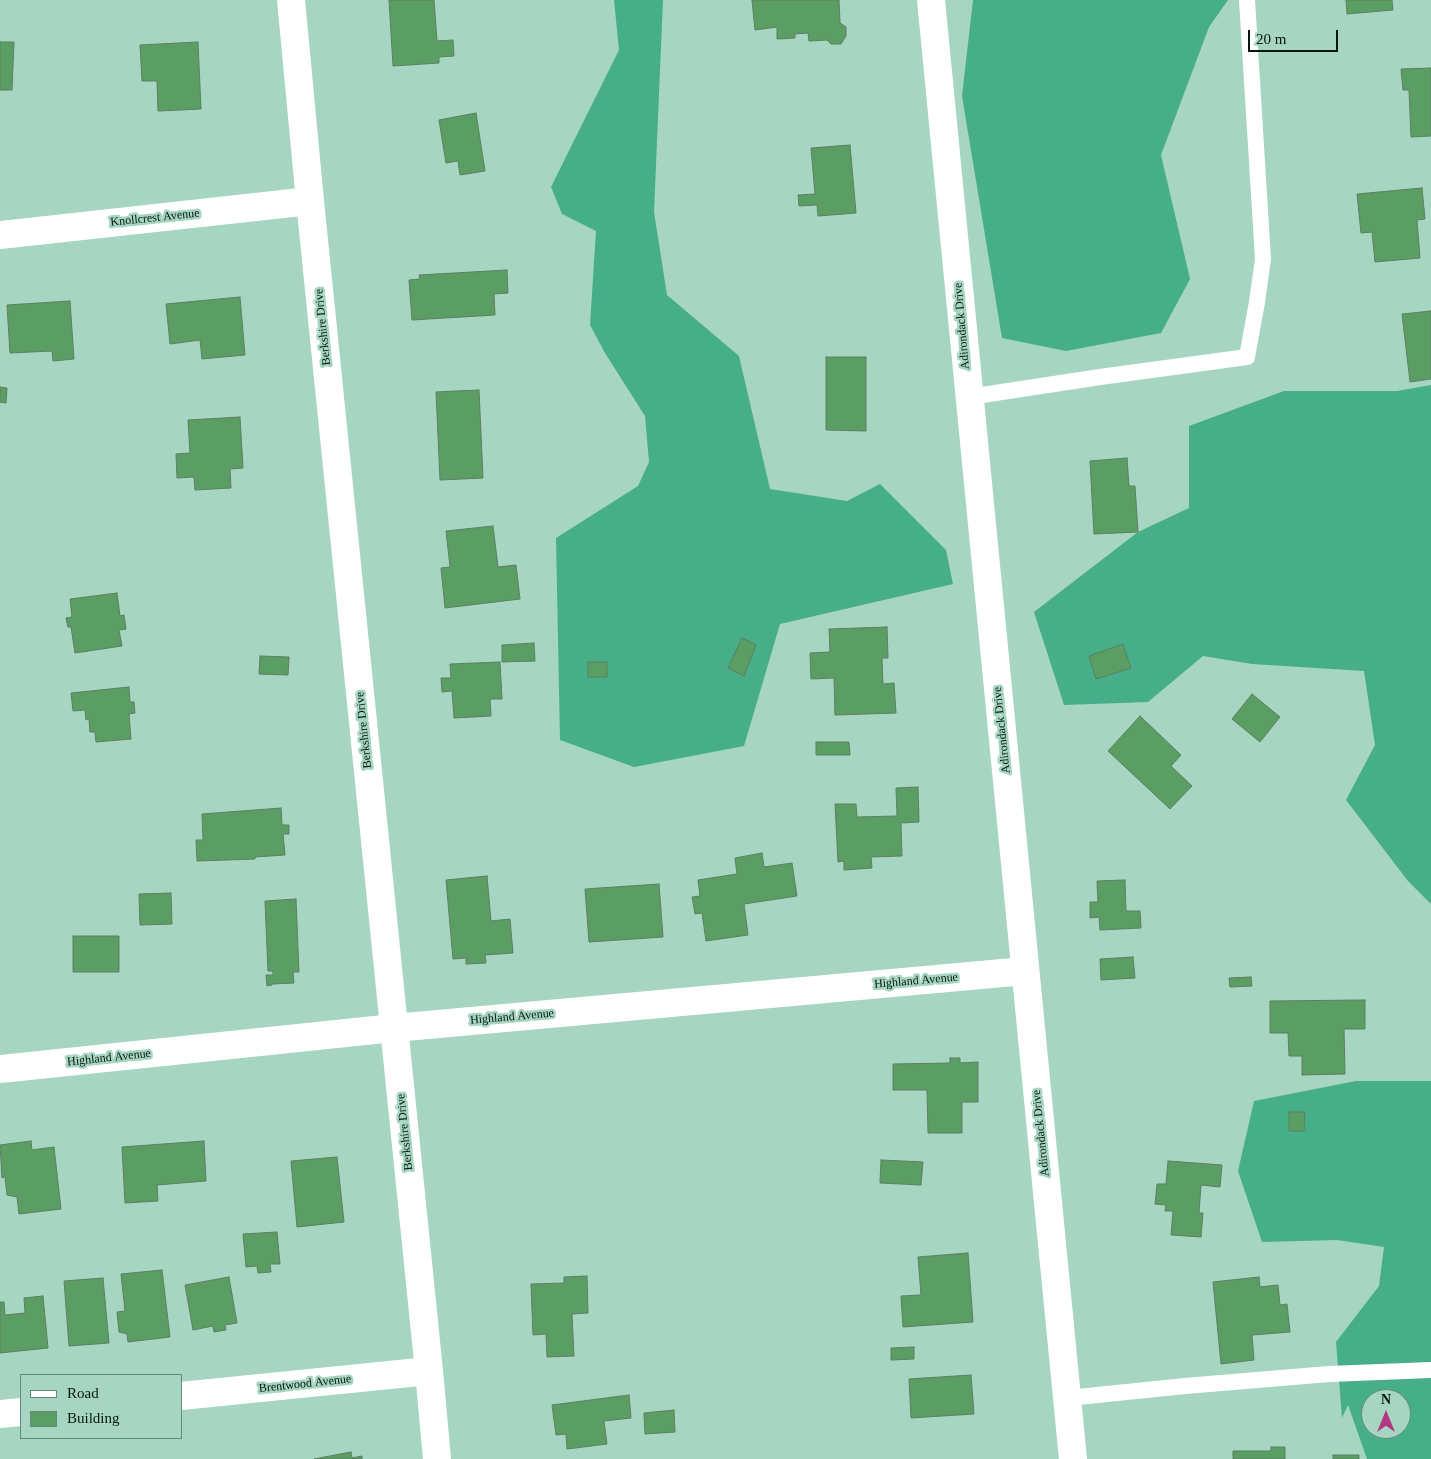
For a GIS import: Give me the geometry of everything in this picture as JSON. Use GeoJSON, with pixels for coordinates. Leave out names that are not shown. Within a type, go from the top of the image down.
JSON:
{"type":"FeatureCollection","features":[{"type":"Feature","properties":{"kind":"street","name":"Berkshire Drive"},"geometry":{"type":"LineString","coordinates":[[291,0],[430,1371],[437,1459]]}},
{"type":"Feature","properties":{"kind":"street","name":"Adirondack Drive"},"geometry":{"type":"LineString","coordinates":[[931,0],[1074,1459]]}},
{"type":"Feature","properties":{"kind":"street","name":"Knollcrest Avenue"},"geometry":{"type":"LineString","coordinates":[[0,235],[310,202]]}},
{"type":"Feature","properties":{"kind":"street","name":"Highland Avenue"},"geometry":{"type":"LineString","coordinates":[[0,1069],[394,1028],[1025,971]]}},
{"type":"Feature","properties":{"kind":"street","name":"Brentwood Avenue"},"geometry":{"type":"LineString","coordinates":[[182,1396],[430,1371]]}},
{"type":"Feature","properties":{"kind":"street"},"geometry":{"type":"LineString","coordinates":[[0,1414],[20,1412]]}},
{"type":"Feature","properties":{"kind":"lane"},"geometry":{"type":"LineString","coordinates":[[969,397],[1247,356],[1263,259],[1247,0]]}},
{"type":"Feature","properties":{"kind":"lane"},"geometry":{"type":"LineString","coordinates":[[1068,1398],[1329,1374],[1431,1370]]}},
{"type":"Feature","properties":{"kind":"green space"},"geometry":{"type":"Polygon","coordinates":[[[614,0],[663,0],[654,212],[667,295],[739,356],[770,489],[847,501],[880,484],[946,550],[953,584],[780,624],[744,746],[634,767],[560,740],[556,538],[638,486],[649,462],[645,416],[605,353],[590,325],[596,231],[562,214],[551,187],[619,50],[614,0]]]}},
{"type":"Feature","properties":{"kind":"green space"},"geometry":{"type":"Polygon","coordinates":[[[973,0],[1228,0],[1209,27],[1161,155],[1190,279],[1161,333],[1066,351],[1002,338],[962,96],[973,0]]]}},
{"type":"Feature","properties":{"kind":"green space"},"geometry":{"type":"Polygon","coordinates":[[[1431,385],[1431,904],[1408,881],[1346,800],[1375,745],[1364,671],[1252,664],[1203,656],[1148,702],[1064,705],[1034,612],[1138,532],[1189,508],[1189,426],[1284,391],[1397,391],[1431,385]]]}},
{"type":"Feature","properties":{"kind":"green space"},"geometry":{"type":"Polygon","coordinates":[[[1356,1081],[1431,1081],[1431,1459],[1367,1459],[1348,1405],[1342,1418],[1336,1342],[1379,1286],[1384,1247],[1337,1240],[1262,1242],[1238,1171],[1254,1101],[1356,1081]]]}},
{"type":"Feature","properties":{"kind":"building"},"geometry":{"type":"Polygon","coordinates":[[[389,0],[434,0],[437,41],[453,40],[454,56],[439,57],[439,63],[393,66],[389,0]]]}},
{"type":"Feature","properties":{"kind":"building"},"geometry":{"type":"Polygon","coordinates":[[[752,0],[839,0],[840,23],[846,27],[846,36],[841,44],[831,44],[827,40],[809,41],[808,33],[795,34],[795,38],[777,39],[777,27],[755,30],[752,0]]]}},
{"type":"Feature","properties":{"kind":"building"},"geometry":{"type":"Polygon","coordinates":[[[1346,0],[1392,0],[1393,10],[1347,14],[1346,0]]]}},
{"type":"Feature","properties":{"kind":"building"},"geometry":{"type":"Polygon","coordinates":[[[0,42],[14,42],[12,90],[0,90],[0,42]]]}},
{"type":"Feature","properties":{"kind":"building"},"geometry":{"type":"Polygon","coordinates":[[[198,42],[201,109],[158,111],[157,81],[142,81],[140,45],[198,42]]]}},
{"type":"Feature","properties":{"kind":"building"},"geometry":{"type":"Polygon","coordinates":[[[1431,68],[1431,136],[1411,137],[1409,90],[1403,90],[1401,69],[1431,68]]]}},
{"type":"Feature","properties":{"kind":"building"},"geometry":{"type":"Polygon","coordinates":[[[476,113],[485,171],[460,175],[458,161],[446,163],[439,120],[476,113]]]}},
{"type":"Feature","properties":{"kind":"building"},"geometry":{"type":"Polygon","coordinates":[[[850,145],[856,213],[818,216],[817,205],[799,206],[798,195],[815,194],[811,148],[850,145]]]}},
{"type":"Feature","properties":{"kind":"building"},"geometry":{"type":"Polygon","coordinates":[[[1422,188],[1425,219],[1417,220],[1420,258],[1375,262],[1372,232],[1361,233],[1357,194],[1422,188]]]}},
{"type":"Feature","properties":{"kind":"building"},"geometry":{"type":"Polygon","coordinates":[[[507,270],[508,293],[494,294],[495,315],[412,320],[409,280],[420,279],[419,275],[507,270]]]}},
{"type":"Feature","properties":{"kind":"building"},"geometry":{"type":"Polygon","coordinates":[[[240,297],[245,355],[202,359],[200,340],[170,344],[166,304],[240,297]]]}},
{"type":"Feature","properties":{"kind":"building"},"geometry":{"type":"Polygon","coordinates":[[[70,301],[74,359],[53,361],[52,351],[10,353],[7,305],[70,301]]]}},
{"type":"Feature","properties":{"kind":"building"},"geometry":{"type":"Polygon","coordinates":[[[1431,311],[1431,379],[1410,382],[1402,314],[1431,311]]]}},
{"type":"Feature","properties":{"kind":"building"},"geometry":{"type":"Polygon","coordinates":[[[826,357],[866,357],[866,431],[826,430],[826,357]]]}},
{"type":"Feature","properties":{"kind":"building"},"geometry":{"type":"Polygon","coordinates":[[[0,387],[7,388],[6,403],[0,402],[0,387]]]}},
{"type":"Feature","properties":{"kind":"building"},"geometry":{"type":"Polygon","coordinates":[[[479,390],[483,478],[440,480],[436,392],[479,390]]]}},
{"type":"Feature","properties":{"kind":"building"},"geometry":{"type":"Polygon","coordinates":[[[240,417],[243,468],[230,469],[231,488],[195,490],[194,477],[177,478],[176,454],[190,453],[188,420],[240,417]]]}},
{"type":"Feature","properties":{"kind":"building"},"geometry":{"type":"Polygon","coordinates":[[[1127,458],[1129,486],[1135,486],[1138,532],[1094,534],[1090,461],[1127,458]]]}},
{"type":"Feature","properties":{"kind":"building"},"geometry":{"type":"Polygon","coordinates":[[[493,526],[498,567],[516,565],[520,599],[445,608],[441,568],[450,567],[446,531],[493,526]]]}},
{"type":"Feature","properties":{"kind":"building"},"geometry":{"type":"Polygon","coordinates":[[[117,593],[120,616],[124,615],[126,629],[119,630],[122,646],[75,653],[71,627],[68,627],[66,618],[72,617],[70,599],[117,593]]]}},
{"type":"Feature","properties":{"kind":"building"},"geometry":{"type":"Polygon","coordinates":[[[887,627],[888,658],[882,658],[883,684],[894,683],[896,713],[835,715],[834,678],[811,679],[810,653],[830,652],[829,629],[887,627]]]}},
{"type":"Feature","properties":{"kind":"building"},"geometry":{"type":"Polygon","coordinates":[[[742,638],[756,645],[744,676],[728,668],[742,638]]]}},
{"type":"Feature","properties":{"kind":"building"},"geometry":{"type":"Polygon","coordinates":[[[534,643],[535,661],[502,662],[502,645],[534,643]]]}},
{"type":"Feature","properties":{"kind":"building"},"geometry":{"type":"Polygon","coordinates":[[[1123,644],[1131,668],[1096,679],[1089,656],[1123,644]]]}},
{"type":"Feature","properties":{"kind":"building"},"geometry":{"type":"Polygon","coordinates":[[[260,656],[289,657],[288,675],[259,674],[260,656]]]}},
{"type":"Feature","properties":{"kind":"building"},"geometry":{"type":"Polygon","coordinates":[[[500,662],[502,699],[490,699],[491,716],[454,718],[452,691],[442,692],[441,678],[451,678],[450,664],[500,662]]]}},
{"type":"Feature","properties":{"kind":"building"},"geometry":{"type":"Polygon","coordinates":[[[588,662],[607,662],[607,677],[588,677],[588,662]]]}},
{"type":"Feature","properties":{"kind":"building"},"geometry":{"type":"Polygon","coordinates":[[[129,687],[130,702],[134,702],[135,713],[129,714],[131,739],[96,742],[95,732],[90,732],[89,719],[86,720],[85,710],[73,711],[71,693],[129,687]]]}},
{"type":"Feature","properties":{"kind":"building"},"geometry":{"type":"Polygon","coordinates":[[[1252,694],[1280,717],[1260,742],[1232,719],[1252,694]]]}},
{"type":"Feature","properties":{"kind":"building"},"geometry":{"type":"Polygon","coordinates":[[[1140,716],[1181,755],[1171,766],[1192,786],[1170,809],[1108,751],[1140,716]]]}},
{"type":"Feature","properties":{"kind":"building"},"geometry":{"type":"Polygon","coordinates":[[[816,742],[849,742],[850,755],[816,755],[816,742]]]}},
{"type":"Feature","properties":{"kind":"building"},"geometry":{"type":"Polygon","coordinates":[[[918,787],[919,822],[901,823],[902,856],[871,857],[872,868],[844,870],[844,861],[838,862],[835,804],[856,804],[857,817],[897,816],[896,788],[918,787]]]}},
{"type":"Feature","properties":{"kind":"building"},"geometry":{"type":"Polygon","coordinates":[[[281,808],[282,825],[289,825],[289,834],[283,834],[285,855],[255,857],[255,859],[197,861],[196,840],[203,840],[202,814],[281,808]]]}},
{"type":"Feature","properties":{"kind":"building"},"geometry":{"type":"Polygon","coordinates":[[[762,853],[764,867],[792,863],[797,896],[744,904],[748,935],[706,941],[702,913],[695,914],[692,897],[700,896],[698,880],[737,874],[735,858],[762,853]]]}},
{"type":"Feature","properties":{"kind":"building"},"geometry":{"type":"Polygon","coordinates":[[[487,876],[491,921],[510,919],[513,953],[485,955],[486,963],[466,964],[466,958],[453,959],[446,880],[487,876]]]}},
{"type":"Feature","properties":{"kind":"building"},"geometry":{"type":"Polygon","coordinates":[[[1125,880],[1126,911],[1140,911],[1141,928],[1100,930],[1099,917],[1090,918],[1090,902],[1098,902],[1097,881],[1125,880]]]}},
{"type":"Feature","properties":{"kind":"building"},"geometry":{"type":"Polygon","coordinates":[[[659,884],[663,937],[589,942],[585,889],[659,884]]]}},
{"type":"Feature","properties":{"kind":"building"},"geometry":{"type":"Polygon","coordinates":[[[171,893],[172,924],[140,925],[139,894],[171,893]]]}},
{"type":"Feature","properties":{"kind":"building"},"geometry":{"type":"Polygon","coordinates":[[[296,899],[299,972],[293,972],[294,983],[267,986],[266,975],[273,975],[273,971],[268,971],[265,901],[296,899]]]}},
{"type":"Feature","properties":{"kind":"building"},"geometry":{"type":"Polygon","coordinates":[[[73,936],[119,936],[119,972],[73,972],[73,936]]]}},
{"type":"Feature","properties":{"kind":"building"},"geometry":{"type":"Polygon","coordinates":[[[1133,957],[1135,978],[1101,980],[1100,959],[1133,957]]]}},
{"type":"Feature","properties":{"kind":"building"},"geometry":{"type":"Polygon","coordinates":[[[1251,977],[1252,986],[1230,987],[1229,978],[1251,977]]]}},
{"type":"Feature","properties":{"kind":"building"},"geometry":{"type":"Polygon","coordinates":[[[1365,1000],[1365,1029],[1344,1029],[1345,1074],[1302,1075],[1302,1056],[1289,1056],[1288,1033],[1270,1033],[1270,1001],[1365,1000]]]}},
{"type":"Feature","properties":{"kind":"building"},"geometry":{"type":"Polygon","coordinates":[[[950,1058],[960,1058],[960,1063],[978,1062],[978,1102],[962,1102],[962,1133],[928,1133],[927,1090],[893,1090],[893,1064],[950,1063],[950,1058]]]}},
{"type":"Feature","properties":{"kind":"building"},"geometry":{"type":"Polygon","coordinates":[[[1289,1112],[1305,1112],[1304,1131],[1289,1131],[1289,1112]]]}},
{"type":"Feature","properties":{"kind":"building"},"geometry":{"type":"Polygon","coordinates":[[[31,1141],[32,1150],[54,1147],[61,1209],[19,1214],[17,1197],[7,1195],[5,1177],[2,1178],[0,1145],[31,1141]]]}},
{"type":"Feature","properties":{"kind":"building"},"geometry":{"type":"Polygon","coordinates":[[[204,1141],[206,1181],[157,1185],[158,1201],[125,1203],[122,1147],[204,1141]]]}},
{"type":"Feature","properties":{"kind":"building"},"geometry":{"type":"Polygon","coordinates":[[[337,1157],[344,1222],[297,1227],[291,1161],[337,1157]]]}},
{"type":"Feature","properties":{"kind":"building"},"geometry":{"type":"Polygon","coordinates":[[[881,1160],[923,1162],[921,1185],[880,1183],[881,1160]]]}},
{"type":"Feature","properties":{"kind":"building"},"geometry":{"type":"Polygon","coordinates":[[[1168,1161],[1222,1165],[1220,1187],[1201,1185],[1199,1213],[1203,1213],[1201,1237],[1171,1235],[1173,1211],[1165,1211],[1166,1205],[1155,1204],[1157,1184],[1166,1184],[1168,1161]]]}},
{"type":"Feature","properties":{"kind":"building"},"geometry":{"type":"Polygon","coordinates":[[[277,1232],[280,1264],[270,1264],[271,1272],[258,1273],[257,1266],[246,1267],[243,1234],[277,1232]]]}},
{"type":"Feature","properties":{"kind":"building"},"geometry":{"type":"Polygon","coordinates":[[[968,1253],[973,1322],[903,1327],[901,1296],[921,1295],[918,1257],[968,1253]]]}},
{"type":"Feature","properties":{"kind":"building"},"geometry":{"type":"Polygon","coordinates":[[[162,1270],[170,1337],[128,1342],[127,1334],[119,1332],[117,1312],[125,1311],[121,1274],[162,1270]]]}},
{"type":"Feature","properties":{"kind":"building"},"geometry":{"type":"Polygon","coordinates":[[[587,1276],[588,1313],[572,1314],[574,1356],[547,1357],[546,1334],[533,1335],[531,1284],[564,1283],[564,1277],[587,1276]]]}},
{"type":"Feature","properties":{"kind":"building"},"geometry":{"type":"Polygon","coordinates":[[[229,1277],[237,1323],[225,1325],[226,1330],[214,1332],[213,1326],[193,1330],[185,1285],[229,1277]]]}},
{"type":"Feature","properties":{"kind":"building"},"geometry":{"type":"Polygon","coordinates":[[[1259,1277],[1260,1287],[1278,1285],[1280,1305],[1287,1304],[1290,1332],[1252,1335],[1254,1360],[1221,1364],[1213,1282],[1259,1277]]]}},
{"type":"Feature","properties":{"kind":"building"},"geometry":{"type":"Polygon","coordinates":[[[103,1278],[109,1343],[69,1346],[64,1281],[103,1278]]]}},
{"type":"Feature","properties":{"kind":"building"},"geometry":{"type":"Polygon","coordinates":[[[43,1296],[48,1348],[0,1353],[0,1302],[4,1302],[5,1315],[25,1313],[24,1298],[43,1296]]]}},
{"type":"Feature","properties":{"kind":"building"},"geometry":{"type":"Polygon","coordinates":[[[914,1347],[914,1359],[891,1360],[891,1348],[914,1347]]]}},
{"type":"Feature","properties":{"kind":"building"},"geometry":{"type":"Polygon","coordinates":[[[971,1375],[974,1414],[911,1418],[909,1379],[971,1375]]]}},
{"type":"Feature","properties":{"kind":"building"},"geometry":{"type":"Polygon","coordinates":[[[629,1395],[631,1418],[604,1421],[607,1444],[567,1449],[566,1434],[556,1435],[552,1405],[629,1395]]]}},
{"type":"Feature","properties":{"kind":"building"},"geometry":{"type":"Polygon","coordinates":[[[674,1410],[675,1432],[645,1434],[644,1413],[674,1410]]]}},
{"type":"Feature","properties":{"kind":"building"},"geometry":{"type":"Polygon","coordinates":[[[1271,1447],[1285,1447],[1285,1459],[1233,1459],[1233,1451],[1271,1451],[1271,1447]]]}},
{"type":"Feature","properties":{"kind":"building"},"geometry":{"type":"Polygon","coordinates":[[[351,1452],[352,1458],[362,1456],[362,1459],[314,1459],[351,1452]]]}},
{"type":"Feature","properties":{"kind":"building"},"geometry":{"type":"Polygon","coordinates":[[[1333,1455],[1359,1455],[1359,1459],[1333,1459],[1333,1455]]]}}]}
